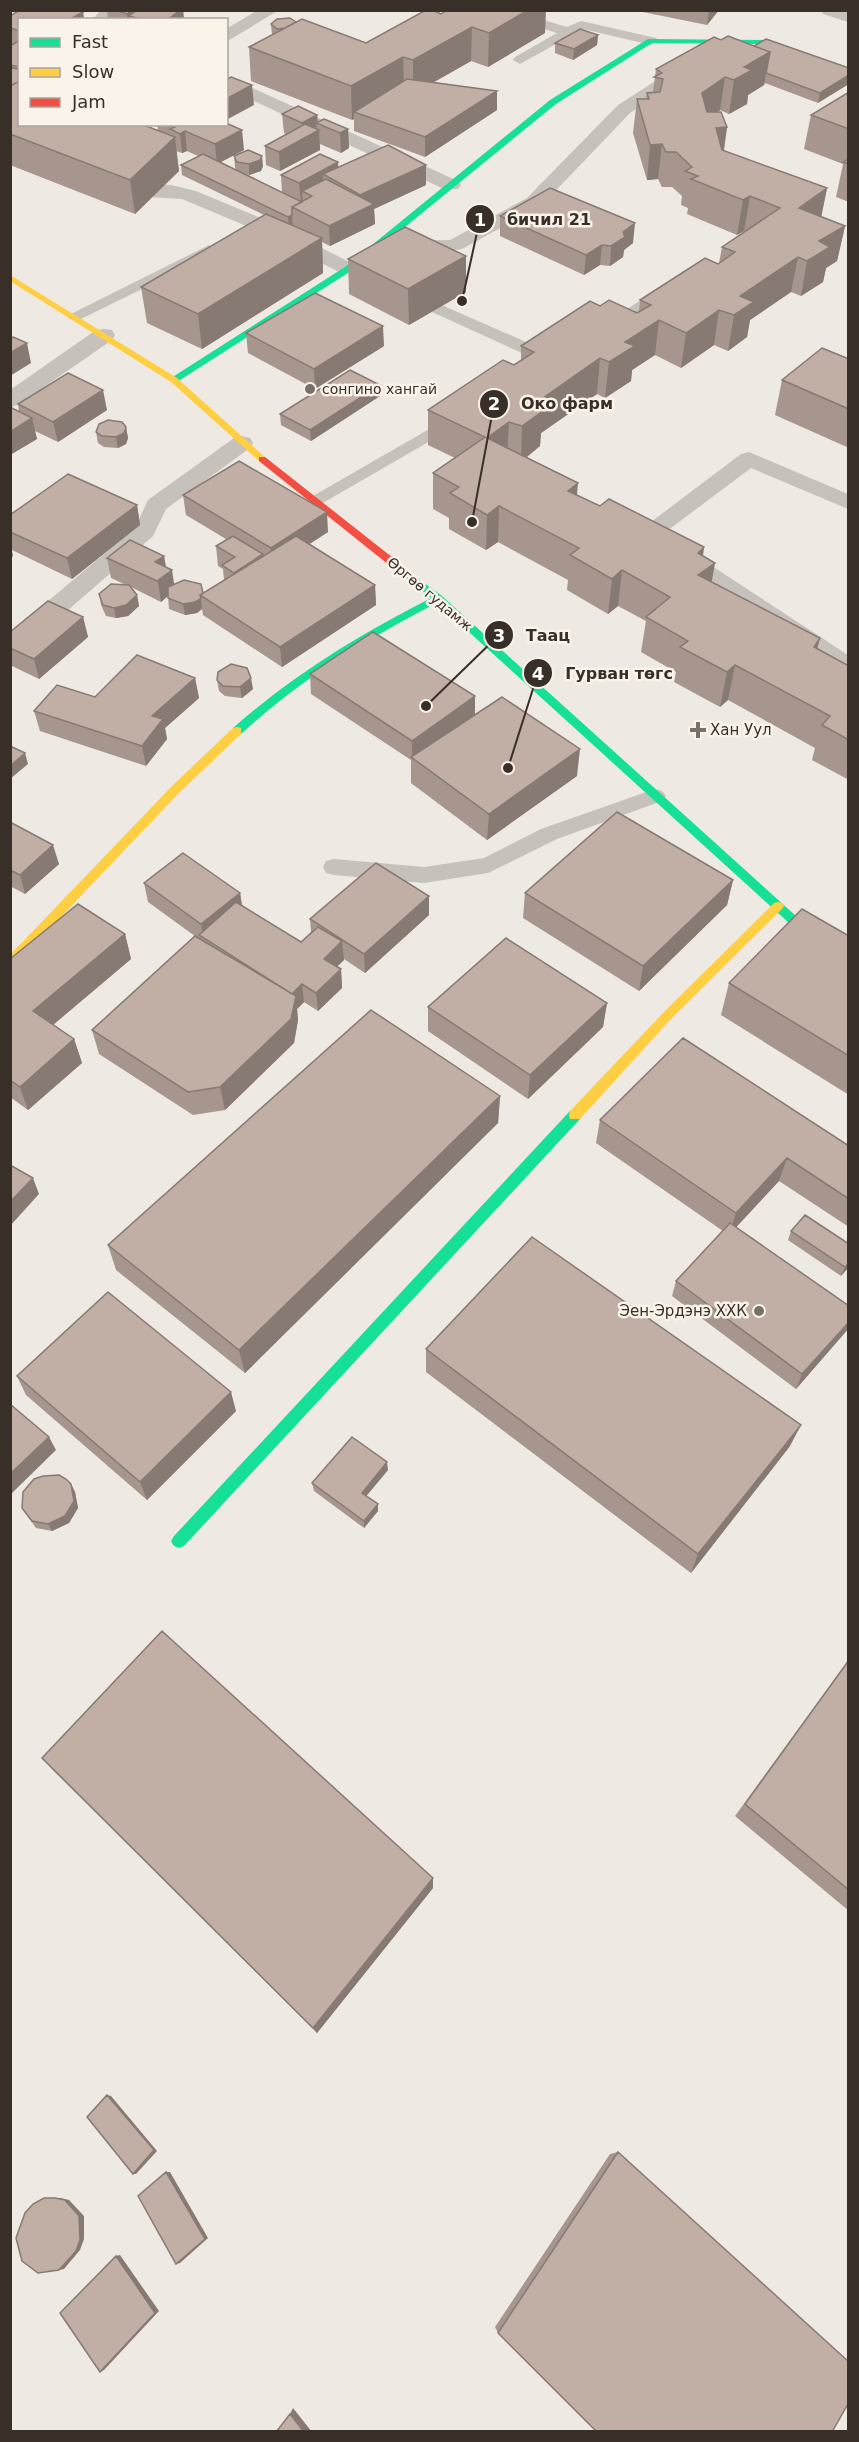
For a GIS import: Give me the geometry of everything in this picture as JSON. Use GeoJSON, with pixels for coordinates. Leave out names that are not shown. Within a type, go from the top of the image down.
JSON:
{"type":"FeatureCollection","features":[{"type":"Feature","properties":{"kind":"street"},"geometry":{"type":"LineString","coordinates":[[228,36],[271,10]]}},
{"type":"Feature","properties":{"kind":"street"},"geometry":{"type":"LineString","coordinates":[[829,10],[849,17]]}},
{"type":"Feature","properties":{"kind":"street"},"geometry":{"type":"LineString","coordinates":[[174,380],[348,269],[553,102],[631,51],[651,41],[763,42],[849,73]]}},
{"type":"Feature","properties":{"kind":"street"},"geometry":{"type":"LineString","coordinates":[[381,244],[430,248],[455,244],[534,202],[624,109],[723,41]]}},
{"type":"Feature","properties":{"kind":"street"},"geometry":{"type":"LineString","coordinates":[[228,82],[451,185]]}},
{"type":"Feature","properties":{"kind":"street"},"geometry":{"type":"LineString","coordinates":[[92,181],[127,191],[153,190],[190,196],[244,216],[348,269]]}},
{"type":"Feature","properties":{"kind":"street","name":"Өргөө гудамж"},"geometry":{"type":"LineString","coordinates":[[10,277],[174,380],[242,443],[438,598],[849,970]]}},
{"type":"Feature","properties":{"kind":"street"},"geometry":{"type":"LineString","coordinates":[[10,400],[104,335]]}},
{"type":"Feature","properties":{"kind":"street"},"geometry":{"type":"LineString","coordinates":[[10,647],[145,531],[156,505],[242,443]]}},
{"type":"Feature","properties":{"kind":"street"},"geometry":{"type":"LineString","coordinates":[[849,502],[749,459],[647,534],[849,667]]}},
{"type":"Feature","properties":{"kind":"street"},"geometry":{"type":"LineString","coordinates":[[10,963],[177,788],[257,712],[368,634],[438,598]]}},
{"type":"Feature","properties":{"kind":"street"},"geometry":{"type":"LineString","coordinates":[[179,1541],[667,1016],[778,906]]}},
{"type":"Feature","properties":{"kind":"lane"},"geometry":{"type":"LineString","coordinates":[[520,60],[581,24],[596,10]]}},
{"type":"Feature","properties":{"kind":"lane"},"geometry":{"type":"LineString","coordinates":[[500,12],[568,32]]}},
{"type":"Feature","properties":{"kind":"lane"},"geometry":{"type":"LineString","coordinates":[[581,24],[651,41]]}},
{"type":"Feature","properties":{"kind":"lane"},"geometry":{"type":"LineString","coordinates":[[75,316],[209,250]]}},
{"type":"Feature","properties":{"kind":"lane"},"geometry":{"type":"LineString","coordinates":[[348,269],[369,279]]}},
{"type":"Feature","properties":{"kind":"lane"},"geometry":{"type":"LineString","coordinates":[[594,336],[680,279]]}},
{"type":"Feature","properties":{"kind":"lane"},"geometry":{"type":"LineString","coordinates":[[391,288],[560,358],[535,373]]}},
{"type":"Feature","properties":{"kind":"lane"},"geometry":{"type":"LineString","coordinates":[[315,500],[475,408]]}},
{"type":"Feature","properties":{"kind":"lane"},"geometry":{"type":"LineString","coordinates":[[334,867],[424,875],[488,865],[549,834],[655,796]]}},
{"type":"Feature","properties":{"kind":"building"},"geometry":{"type":"Polygon","coordinates":[[[20,10],[78,10],[83,12],[72,18],[18,18],[18,30],[10,28],[10,16],[20,10]]]}},
{"type":"Feature","properties":{"kind":"building"},"geometry":{"type":"Polygon","coordinates":[[[116,10],[132,10],[127,14],[116,10]]]}},
{"type":"Feature","properties":{"kind":"building"},"geometry":{"type":"Polygon","coordinates":[[[137,10],[180,10],[170,18],[129,16],[137,10]]]}},
{"type":"Feature","properties":{"kind":"building"},"geometry":{"type":"Polygon","coordinates":[[[426,10],[441,14],[447,10],[528,10],[489,33],[472,27],[413,60],[403,57],[351,86],[249,47],[302,19],[366,43],[426,10]]]}},
{"type":"Feature","properties":{"kind":"building"},"geometry":{"type":"Polygon","coordinates":[[[290,18],[296,22],[285,28],[277,29],[271,24],[277,19],[290,18]]]}},
{"type":"Feature","properties":{"kind":"building"},"geometry":{"type":"Polygon","coordinates":[[[580,29],[598,35],[574,49],[555,43],[580,29]]]}},
{"type":"Feature","properties":{"kind":"building"},"geometry":{"type":"Polygon","coordinates":[[[728,36],[770,52],[744,67],[752,70],[734,80],[725,77],[702,93],[707,112],[721,112],[727,127],[716,128],[722,150],[827,188],[799,208],[845,226],[819,241],[830,247],[807,261],[798,257],[740,296],[754,302],[734,315],[719,310],[686,333],[659,320],[625,342],[635,346],[609,362],[600,358],[533,405],[543,411],[522,426],[509,422],[487,438],[578,483],[568,491],[600,506],[609,499],[704,547],[698,553],[715,563],[698,575],[820,638],[814,647],[847,665],[849,662],[849,740],[822,725],[830,716],[735,665],[727,672],[680,647],[688,641],[646,617],[670,597],[622,570],[612,579],[570,555],[579,548],[499,506],[487,515],[450,493],[459,487],[433,473],[485,437],[428,410],[503,360],[514,365],[534,352],[521,346],[590,301],[600,306],[609,300],[637,313],[651,305],[640,300],[705,258],[718,264],[735,252],[722,247],[780,208],[750,196],[743,200],[691,179],[698,176],[685,171],[692,167],[676,152],[666,152],[662,144],[650,145],[637,99],[649,99],[647,93],[660,92],[663,79],[654,77],[662,73],[656,69],[714,37],[721,40],[728,36]]]}},
{"type":"Feature","properties":{"kind":"building"},"geometry":{"type":"Polygon","coordinates":[[[766,39],[849,68],[849,75],[820,93],[766,73],[770,52],[754,46],[766,39]]]}},
{"type":"Feature","properties":{"kind":"building"},"geometry":{"type":"Polygon","coordinates":[[[18,41],[18,67],[10,65],[10,46],[18,41]]]}},
{"type":"Feature","properties":{"kind":"building"},"geometry":{"type":"Polygon","coordinates":[[[10,67],[18,69],[18,82],[10,86],[10,67]]]}},
{"type":"Feature","properties":{"kind":"building"},"geometry":{"type":"Polygon","coordinates":[[[231,77],[252,85],[228,98],[228,79],[231,77]]]}},
{"type":"Feature","properties":{"kind":"building"},"geometry":{"type":"Polygon","coordinates":[[[407,79],[497,91],[425,137],[354,112],[407,79]]]}},
{"type":"Feature","properties":{"kind":"building"},"geometry":{"type":"Polygon","coordinates":[[[18,82],[18,126],[146,126],[175,137],[130,180],[10,134],[10,86],[18,82]]]}},
{"type":"Feature","properties":{"kind":"building"},"geometry":{"type":"Polygon","coordinates":[[[849,92],[849,129],[811,115],[849,92]]]}},
{"type":"Feature","properties":{"kind":"building"},"geometry":{"type":"Polygon","coordinates":[[[298,106],[317,115],[302,123],[282,114],[298,106]]]}},
{"type":"Feature","properties":{"kind":"building"},"geometry":{"type":"Polygon","coordinates":[[[324,119],[348,129],[340,133],[316,123],[324,119]]]}},
{"type":"Feature","properties":{"kind":"building"},"geometry":{"type":"Polygon","coordinates":[[[228,124],[242,130],[215,144],[185,131],[180,134],[170,129],[175,127],[173,126],[228,126],[228,124]]]}},
{"type":"Feature","properties":{"kind":"building"},"geometry":{"type":"Polygon","coordinates":[[[305,124],[319,130],[279,152],[265,146],[305,124]]]}},
{"type":"Feature","properties":{"kind":"building"},"geometry":{"type":"Polygon","coordinates":[[[388,145],[426,165],[360,195],[323,174],[388,145]]]}},
{"type":"Feature","properties":{"kind":"building"},"geometry":{"type":"Polygon","coordinates":[[[248,150],[262,156],[260,160],[249,164],[237,162],[234,156],[248,150]]]}},
{"type":"Feature","properties":{"kind":"building"},"geometry":{"type":"Polygon","coordinates":[[[203,154],[302,202],[292,207],[292,215],[288,217],[181,165],[203,154]]]}},
{"type":"Feature","properties":{"kind":"building"},"geometry":{"type":"Polygon","coordinates":[[[320,154],[338,162],[299,183],[281,175],[320,154]]]}},
{"type":"Feature","properties":{"kind":"building"},"geometry":{"type":"Polygon","coordinates":[[[326,179],[374,204],[329,226],[292,207],[312,196],[302,191],[326,179]]]}},
{"type":"Feature","properties":{"kind":"building"},"geometry":{"type":"Polygon","coordinates":[[[550,188],[635,223],[623,232],[625,237],[611,246],[602,245],[586,255],[500,216],[550,188]]]}},
{"type":"Feature","properties":{"kind":"building"},"geometry":{"type":"Polygon","coordinates":[[[266,214],[322,238],[198,314],[141,287],[266,214]]]}},
{"type":"Feature","properties":{"kind":"building"},"geometry":{"type":"Polygon","coordinates":[[[405,227],[466,256],[408,289],[348,259],[405,227]]]}},
{"type":"Feature","properties":{"kind":"building"},"geometry":{"type":"Polygon","coordinates":[[[315,293],[383,326],[314,369],[246,333],[315,293]]]}},
{"type":"Feature","properties":{"kind":"building"},"geometry":{"type":"Polygon","coordinates":[[[13,337],[27,343],[10,353],[10,339],[13,337]]]}},
{"type":"Feature","properties":{"kind":"building"},"geometry":{"type":"Polygon","coordinates":[[[822,348],[849,359],[849,409],[782,380],[822,348]]]}},
{"type":"Feature","properties":{"kind":"building"},"geometry":{"type":"Polygon","coordinates":[[[350,370],[380,385],[310,430],[280,414],[350,370]]]}},
{"type":"Feature","properties":{"kind":"building"},"geometry":{"type":"Polygon","coordinates":[[[68,373],[103,390],[53,422],[18,404],[68,373]]]}},
{"type":"Feature","properties":{"kind":"building"},"geometry":{"type":"Polygon","coordinates":[[[10,407],[32,418],[10,432],[10,407]]]}},
{"type":"Feature","properties":{"kind":"building"},"geometry":{"type":"Polygon","coordinates":[[[108,420],[122,422],[126,427],[124,433],[116,437],[102,436],[96,432],[99,424],[108,420]]]}},
{"type":"Feature","properties":{"kind":"building"},"geometry":{"type":"Polygon","coordinates":[[[239,461],[327,512],[271,548],[183,495],[239,461]]]}},
{"type":"Feature","properties":{"kind":"building"},"geometry":{"type":"Polygon","coordinates":[[[68,474],[137,505],[67,558],[10,532],[10,515],[68,474]]]}},
{"type":"Feature","properties":{"kind":"building"},"geometry":{"type":"Polygon","coordinates":[[[233,536],[263,554],[234,573],[222,565],[235,557],[216,546],[233,536]]]}},
{"type":"Feature","properties":{"kind":"building"},"geometry":{"type":"Polygon","coordinates":[[[296,536],[375,585],[280,647],[200,595],[296,536]]]}},
{"type":"Feature","properties":{"kind":"building"},"geometry":{"type":"Polygon","coordinates":[[[130,540],[164,556],[155,562],[172,570],[157,581],[107,558],[130,540]]]}},
{"type":"Feature","properties":{"kind":"building"},"geometry":{"type":"Polygon","coordinates":[[[184,580],[201,584],[203,593],[200,595],[201,598],[195,602],[183,604],[168,598],[168,587],[184,580]]]}},
{"type":"Feature","properties":{"kind":"building"},"geometry":{"type":"Polygon","coordinates":[[[111,584],[129,585],[137,595],[126,605],[114,608],[103,605],[99,594],[111,584]]]}},
{"type":"Feature","properties":{"kind":"building"},"geometry":{"type":"Polygon","coordinates":[[[48,601],[83,617],[34,659],[10,648],[10,632],[48,601]]]}},
{"type":"Feature","properties":{"kind":"building"},"geometry":{"type":"Polygon","coordinates":[[[373,632],[475,696],[412,741],[310,674],[373,632]]]}},
{"type":"Feature","properties":{"kind":"building"},"geometry":{"type":"Polygon","coordinates":[[[137,655],[195,678],[152,716],[163,719],[142,746],[34,711],[57,685],[95,697],[137,655]]]}},
{"type":"Feature","properties":{"kind":"building"},"geometry":{"type":"Polygon","coordinates":[[[231,664],[247,668],[251,678],[240,687],[223,686],[217,680],[218,672],[231,664]]]}},
{"type":"Feature","properties":{"kind":"building"},"geometry":{"type":"Polygon","coordinates":[[[502,697],[580,749],[489,814],[411,757],[502,697]]]}},
{"type":"Feature","properties":{"kind":"building"},"geometry":{"type":"Polygon","coordinates":[[[10,746],[25,753],[10,766],[10,746]]]}},
{"type":"Feature","properties":{"kind":"building"},"geometry":{"type":"Polygon","coordinates":[[[617,812],[733,880],[643,966],[525,893],[617,812]]]}},
{"type":"Feature","properties":{"kind":"building"},"geometry":{"type":"Polygon","coordinates":[[[10,822],[53,845],[20,875],[10,870],[10,822]]]}},
{"type":"Feature","properties":{"kind":"building"},"geometry":{"type":"Polygon","coordinates":[[[183,853],[240,893],[201,924],[144,883],[183,853]]]}},
{"type":"Feature","properties":{"kind":"building"},"geometry":{"type":"Polygon","coordinates":[[[376,863],[429,896],[364,954],[310,919],[376,863]]]}},
{"type":"Feature","properties":{"kind":"building"},"geometry":{"type":"Polygon","coordinates":[[[236,902],[301,942],[318,927],[342,941],[324,959],[341,969],[316,993],[302,984],[292,994],[199,935],[236,902]]]}},
{"type":"Feature","properties":{"kind":"building"},"geometry":{"type":"Polygon","coordinates":[[[78,904],[125,934],[33,1011],[74,1039],[20,1087],[10,1080],[10,959],[78,904]]]}},
{"type":"Feature","properties":{"kind":"building"},"geometry":{"type":"Polygon","coordinates":[[[802,909],[849,936],[849,1056],[729,983],[802,909]]]}},
{"type":"Feature","properties":{"kind":"building"},"geometry":{"type":"Polygon","coordinates":[[[195,936],[296,996],[291,1019],[220,1087],[188,1092],[92,1030],[195,936]]]}},
{"type":"Feature","properties":{"kind":"building"},"geometry":{"type":"Polygon","coordinates":[[[506,938],[607,1003],[530,1075],[428,1007],[506,938]]]}},
{"type":"Feature","properties":{"kind":"building"},"geometry":{"type":"Polygon","coordinates":[[[371,1010],[500,1096],[239,1350],[108,1245],[371,1010]]]}},
{"type":"Feature","properties":{"kind":"building"},"geometry":{"type":"Polygon","coordinates":[[[683,1038],[849,1146],[849,1199],[787,1158],[736,1213],[600,1120],[683,1038]]]}},
{"type":"Feature","properties":{"kind":"building"},"geometry":{"type":"Polygon","coordinates":[[[10,1165],[33,1178],[10,1202],[10,1165]]]}},
{"type":"Feature","properties":{"kind":"building"},"geometry":{"type":"Polygon","coordinates":[[[805,1215],[849,1244],[849,1263],[845,1267],[791,1231],[805,1215]]]}},
{"type":"Feature","properties":{"kind":"building","name":"Эен-Эрдэнэ ХХК"},"geometry":{"type":"Polygon","coordinates":[[[730,1223],[849,1306],[849,1322],[802,1374],[676,1281],[730,1223]]]}},
{"type":"Feature","properties":{"kind":"building"},"geometry":{"type":"Polygon","coordinates":[[[532,1237],[801,1425],[698,1554],[426,1349],[532,1237]]]}},
{"type":"Feature","properties":{"kind":"building"},"geometry":{"type":"Polygon","coordinates":[[[108,1292],[231,1392],[140,1482],[17,1376],[108,1292]]]}},
{"type":"Feature","properties":{"kind":"building"},"geometry":{"type":"Polygon","coordinates":[[[10,1404],[49,1437],[10,1474],[10,1404]]]}},
{"type":"Feature","properties":{"kind":"building"},"geometry":{"type":"Polygon","coordinates":[[[352,1437],[387,1462],[362,1493],[378,1504],[364,1521],[312,1483],[352,1437]]]}},
{"type":"Feature","properties":{"kind":"building"},"geometry":{"type":"Polygon","coordinates":[[[59,1475],[71,1484],[74,1501],[65,1516],[48,1524],[32,1521],[22,1508],[23,1492],[34,1479],[59,1475]]]}},
{"type":"Feature","properties":{"kind":"building"},"geometry":{"type":"Polygon","coordinates":[[[162,1631],[433,1878],[313,2028],[42,1758],[162,1631]]]}},
{"type":"Feature","properties":{"kind":"building"},"geometry":{"type":"Polygon","coordinates":[[[849,1660],[849,1890],[745,1804],[849,1660]]]}},
{"type":"Feature","properties":{"kind":"building"},"geometry":{"type":"Polygon","coordinates":[[[107,2095],[154,2150],[133,2174],[87,2117],[107,2095]]]}},
{"type":"Feature","properties":{"kind":"building"},"geometry":{"type":"Polygon","coordinates":[[[618,2152],[849,2362],[849,2402],[832,2432],[597,2432],[498,2333],[618,2152]]]}},
{"type":"Feature","properties":{"kind":"building"},"geometry":{"type":"Polygon","coordinates":[[[166,2172],[205,2239],[176,2264],[138,2196],[166,2172]]]}},
{"type":"Feature","properties":{"kind":"building"},"geometry":{"type":"Polygon","coordinates":[[[44,2198],[65,2200],[79,2216],[80,2240],[76,2251],[59,2270],[38,2273],[22,2261],[16,2238],[25,2213],[33,2204],[44,2198]]]}},
{"type":"Feature","properties":{"kind":"building"},"geometry":{"type":"Polygon","coordinates":[[[116,2256],[155,2313],[100,2372],[60,2313],[116,2256]]]}},
{"type":"Feature","properties":{"kind":"building"},"geometry":{"type":"Polygon","coordinates":[[[290,2414],[304,2432],[276,2432],[290,2414]]]}},
{"type":"Feature","properties":{"kind":"traffic: fast"},"geometry":{"type":"LineString","coordinates":[[174,380],[348,269],[553,102],[651,41],[763,42],[848,73]]}},
{"type":"Feature","properties":{"kind":"traffic: fast"},"geometry":{"type":"LineString","coordinates":[[398,567],[438,598],[848,970]]}},
{"type":"Feature","properties":{"kind":"traffic: fast"},"geometry":{"type":"LineString","coordinates":[[237,731],[307,674],[358,641],[438,598]]}},
{"type":"Feature","properties":{"kind":"traffic: fast"},"geometry":{"type":"LineString","coordinates":[[179,1541],[575,1115]]}},
{"type":"Feature","properties":{"kind":"traffic: slow"},"geometry":{"type":"LineString","coordinates":[[10,277],[174,380],[262,459]]}},
{"type":"Feature","properties":{"kind":"traffic: slow"},"geometry":{"type":"LineString","coordinates":[[10,963],[177,788],[237,731]]}},
{"type":"Feature","properties":{"kind":"traffic: slow"},"geometry":{"type":"LineString","coordinates":[[575,1115],[667,1016],[778,906]]}},
{"type":"Feature","properties":{"kind":"traffic: jam"},"geometry":{"type":"LineString","coordinates":[[262,459],[398,567]]}},
{"type":"Feature","properties":{"kind":"place","name":"бичил 21"},"geometry":{"type":"Point","coordinates":[462,301]}},
{"type":"Feature","properties":{"kind":"place","name":"сонгино хангай"},"geometry":{"type":"Point","coordinates":[310,389]}},
{"type":"Feature","properties":{"kind":"place","name":"Око фарм"},"geometry":{"type":"Point","coordinates":[472,522]}},
{"type":"Feature","properties":{"kind":"place","name":"Таац"},"geometry":{"type":"Point","coordinates":[426,706]}},
{"type":"Feature","properties":{"kind":"place","name":"Хан Уул"},"geometry":{"type":"Point","coordinates":[698,730]}},
{"type":"Feature","properties":{"kind":"place","name":"Гурван төгс"},"geometry":{"type":"Point","coordinates":[508,768]}},
{"type":"Feature","properties":{"kind":"place","name":"Эен-Эрдэнэ ХХК"},"geometry":{"type":"Point","coordinates":[759,1311]}}]}
